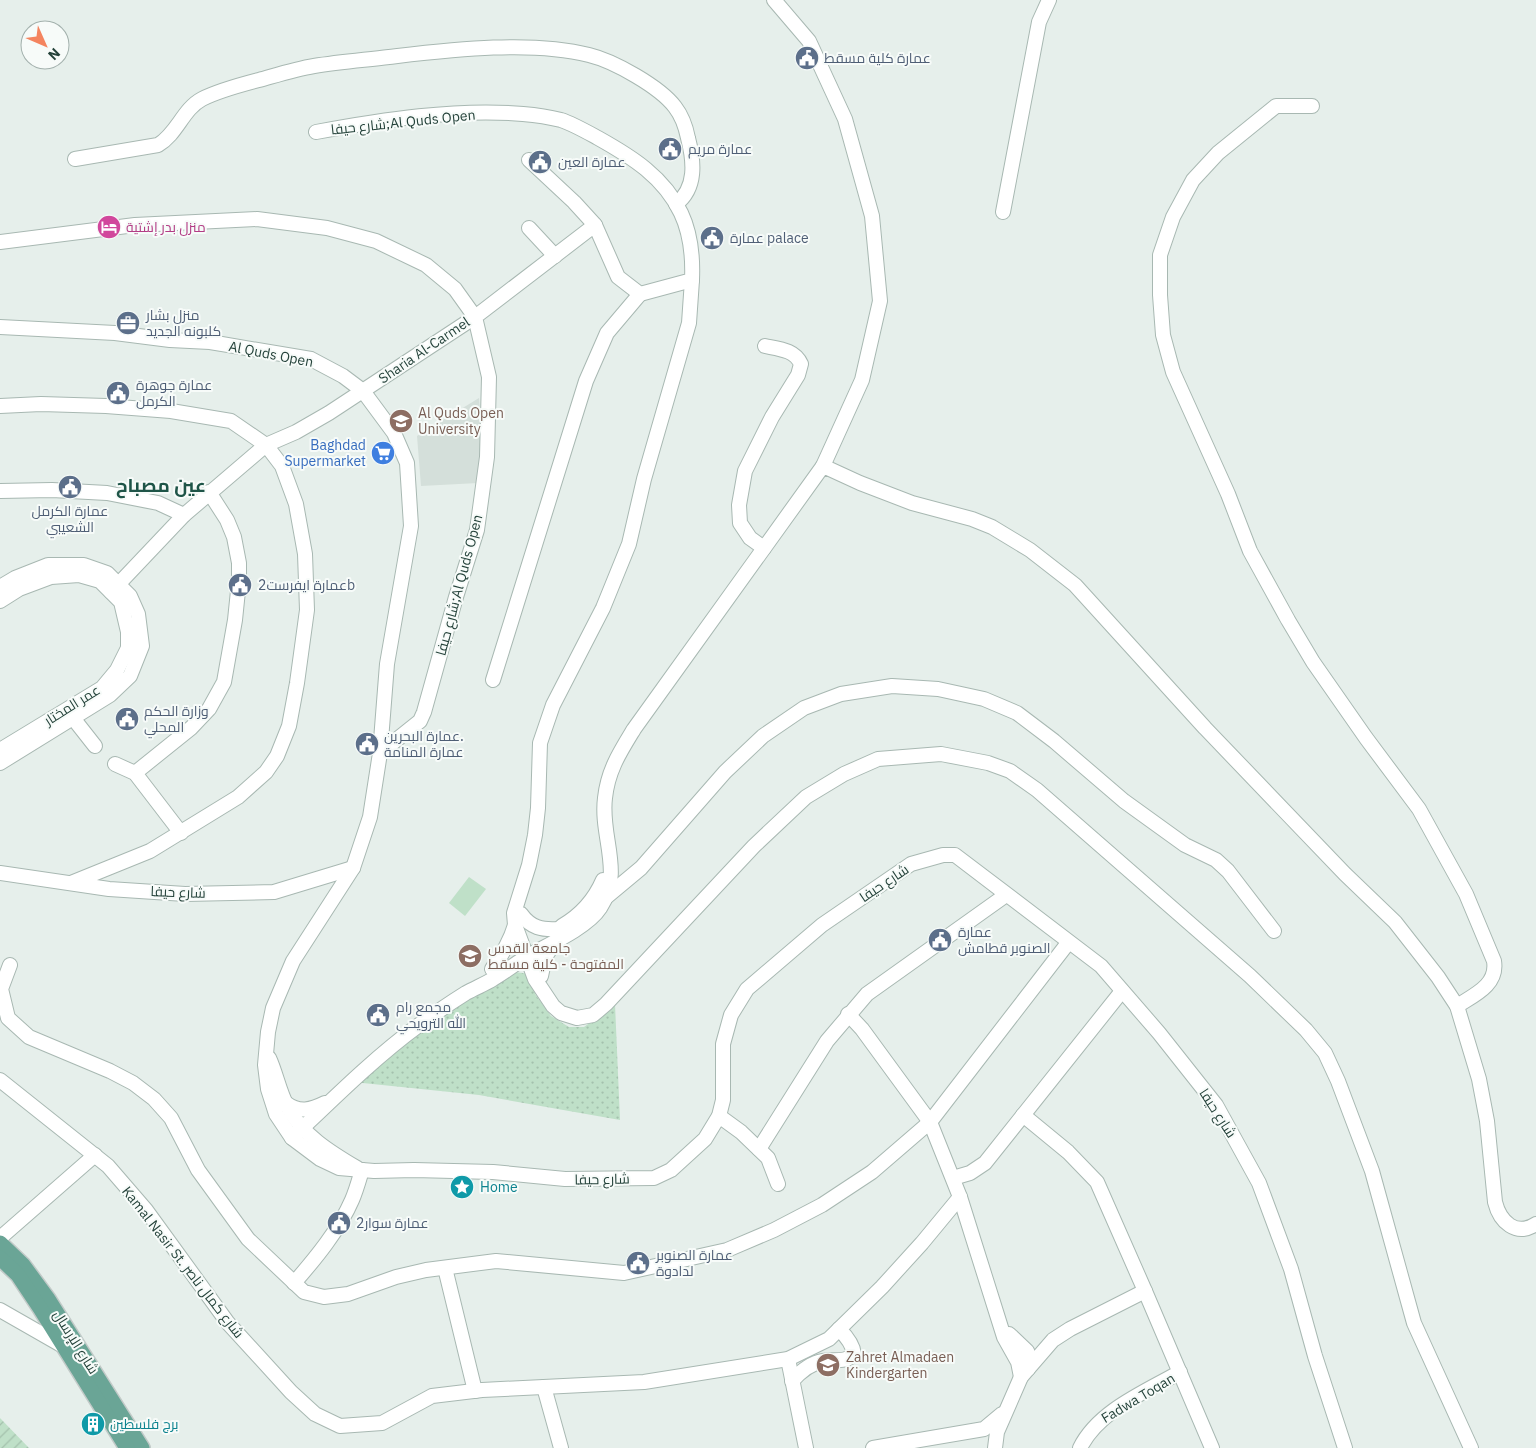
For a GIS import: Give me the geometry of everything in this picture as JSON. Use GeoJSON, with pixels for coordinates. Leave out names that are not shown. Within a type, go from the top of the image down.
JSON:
{"type":"FeatureCollection","features":[{"type":"Feature","properties":{"kind":"main road","name":"شارع الإرسال"},"geometry":{"type":"LineString","coordinates":[[0,1243],[22,1265],[48,1298],[142,1448]]}},
{"type":"Feature","properties":{"kind":"main road","name":"شارع الإرسال"},"geometry":{"type":"LineString","coordinates":[[0,1258],[18,1275],[127,1448]]}},
{"type":"Feature","properties":{"kind":"street"},"geometry":{"type":"LineString","coordinates":[[518,920],[526,920],[536,927],[557,934],[586,923],[599,910],[612,876],[604,800],[609,774],[634,729],[823,466],[862,380],[880,301],[872,216],[845,119],[809,41],[774,0]]}},
{"type":"Feature","properties":{"kind":"street"},"geometry":{"type":"LineString","coordinates":[[1003,212],[1039,22],[1049,0]]}},
{"type":"Feature","properties":{"kind":"street"},"geometry":{"type":"LineString","coordinates":[[1039,22],[1056,0]]}},
{"type":"Feature","properties":{"kind":"street"},"geometry":{"type":"LineString","coordinates":[[75,159],[158,145],[167,140],[194,104],[202,99],[237,86],[313,66],[431,52],[512,48],[561,50],[590,55],[610,63],[663,94],[676,108],[686,126],[693,169],[688,193],[676,204]]}},
{"type":"Feature","properties":{"kind":"street"},"geometry":{"type":"LineString","coordinates":[[1312,106],[1276,106],[1218,153],[1193,180],[1173,217],[1160,255],[1162,335],[1173,372],[1224,486],[1250,552],[1313,662],[1419,809],[1466,894],[1495,967],[1494,975],[1485,987],[1457,1006]]}},
{"type":"Feature","properties":{"kind":"street","name":"شارع حيفا;Al Quds Open"},"geometry":{"type":"LineString","coordinates":[[316,132],[357,124],[484,113],[524,114],[561,120],[590,133],[636,160],[655,177],[682,215],[693,252],[689,323],[644,479],[629,544],[603,608],[553,705],[540,743],[536,835],[514,913],[518,920]]}},
{"type":"Feature","properties":{"kind":"street"},"geometry":{"type":"LineString","coordinates":[[529,160],[574,202],[595,225],[618,277],[640,294]]}},
{"type":"Feature","properties":{"kind":"street","name":"Sharia Al-Carmel"},"geometry":{"type":"LineString","coordinates":[[0,242],[135,225],[257,219],[328,228],[376,242],[426,265],[455,289],[475,317],[363,391],[296,432],[266,445],[184,515],[115,588]]}},
{"type":"Feature","properties":{"kind":"street"},"geometry":{"type":"LineString","coordinates":[[475,317],[595,225]]}},
{"type":"Feature","properties":{"kind":"street"},"geometry":{"type":"LineString","coordinates":[[529,228],[555,256]]}},
{"type":"Feature","properties":{"kind":"street"},"geometry":{"type":"LineString","coordinates":[[493,680],[586,381],[607,333],[640,294],[692,280]]}},
{"type":"Feature","properties":{"kind":"street","name":"شارع حيفا;Al Quds Open"},"geometry":{"type":"LineString","coordinates":[[380,754],[420,721],[424,712],[476,530],[487,456],[489,377],[475,317]]}},
{"type":"Feature","properties":{"kind":"street","name":"Al Quds Open"},"geometry":{"type":"LineString","coordinates":[[0,327],[115,333],[170,340],[210,342],[311,359],[342,376],[363,391],[394,433],[407,463],[411,526],[387,664],[380,754],[370,817]]}},
{"type":"Feature","properties":{"kind":"street"},"geometry":{"type":"LineString","coordinates":[[764,548],[750,538],[740,523],[739,505],[745,471],[772,418],[798,375],[801,364],[798,357],[790,351],[766,346]]}},
{"type":"Feature","properties":{"kind":"street"},"geometry":{"type":"LineString","coordinates":[[0,406],[41,404],[106,406],[171,411],[231,421],[266,445],[282,466],[296,504],[305,554],[307,610],[289,726],[278,756],[266,772],[232,801],[181,833],[150,851],[70,883]]}},
{"type":"Feature","properties":{"kind":"street"},"geometry":{"type":"LineString","coordinates":[[823,466],[912,503],[972,519],[992,527],[1030,550],[1075,585],[1205,728],[1345,874],[1395,922],[1438,977],[1457,1006],[1479,1078],[1487,1121],[1497,1212],[1514,1228],[1523,1230],[1536,1224]]}},
{"type":"Feature","properties":{"kind":"street"},"geometry":{"type":"LineString","coordinates":[[0,491],[52,490],[107,493],[158,503],[184,515]]}},
{"type":"Feature","properties":{"kind":"street"},"geometry":{"type":"LineString","coordinates":[[135,773],[190,728],[209,709],[224,682],[235,620],[239,563],[234,537],[227,520],[209,492]]}},
{"type":"Feature","properties":{"kind":"street"},"geometry":{"type":"LineString","coordinates":[[0,587],[15,578],[48,565],[84,565],[107,573],[115,588]]}},
{"type":"Feature","properties":{"kind":"street"},"geometry":{"type":"LineString","coordinates":[[0,601],[19,589],[51,577],[79,575],[100,581],[130,596],[138,614],[142,646],[130,676],[110,695],[68,715],[0,763]]}},
{"type":"Feature","properties":{"kind":"street"},"geometry":{"type":"LineString","coordinates":[[605,898],[641,868],[725,772],[763,736],[804,708],[841,694],[892,686],[938,689],[984,699],[1016,713],[1054,740],[1124,802],[1185,844],[1216,860],[1228,871],[1274,930]]}},
{"type":"Feature","properties":{"kind":"street"},"geometry":{"type":"LineString","coordinates":[[68,715],[95,746]]}},
{"type":"Feature","properties":{"kind":"street","name":"عمر المختار"},"geometry":{"type":"LineString","coordinates":[[0,750],[68,715]]}},
{"type":"Feature","properties":{"kind":"street"},"geometry":{"type":"LineString","coordinates":[[518,920],[528,952],[549,999],[562,1013],[577,1018],[593,1014],[606,1004],[760,840],[806,797],[844,774],[878,759],[941,754],[988,763],[1010,771],[1037,790],[1250,976],[1306,1030],[1325,1053],[1338,1081],[1372,1170],[1414,1323],[1471,1448]]}},
{"type":"Feature","properties":{"kind":"street"},"geometry":{"type":"LineString","coordinates":[[115,764],[135,773],[181,833]]}},
{"type":"Feature","properties":{"kind":"street","name":"شارع حيفا"},"geometry":{"type":"LineString","coordinates":[[370,817],[353,868],[293,961],[273,1008],[268,1032],[265,1065],[268,1089],[276,1114],[292,1138],[320,1159],[339,1168],[362,1170],[493,1172],[565,1179],[654,1178],[671,1170],[705,1139],[719,1116],[723,1100],[723,1044],[731,1015],[747,988],[822,925],[911,864],[942,855],[955,855],[1068,943],[1101,966],[1159,1033],[1216,1105],[1259,1183],[1291,1269],[1315,1356],[1345,1448]]}},
{"type":"Feature","properties":{"kind":"street"},"geometry":{"type":"LineString","coordinates":[[292,1138],[419,1025],[499,970],[557,934],[588,907],[598,894],[605,877],[610,855]]}},
{"type":"Feature","properties":{"kind":"street","name":"شارع حيفا"},"geometry":{"type":"LineString","coordinates":[[0,873],[109,889],[185,894],[274,892],[353,868]]}},
{"type":"Feature","properties":{"kind":"street"},"geometry":{"type":"LineString","coordinates":[[759,1149],[826,1040],[867,994],[1006,895]]}},
{"type":"Feature","properties":{"kind":"street"},"geometry":{"type":"LineString","coordinates":[[499,970],[503,954],[518,920]]}},
{"type":"Feature","properties":{"kind":"street"},"geometry":{"type":"LineString","coordinates":[[538,977],[557,934]]}},
{"type":"Feature","properties":{"kind":"street"},"geometry":{"type":"LineString","coordinates":[[10,965],[1,990],[8,1018],[29,1037],[110,1071],[133,1083],[154,1099],[170,1118],[198,1170],[248,1240],[304,1292],[324,1297],[348,1294],[396,1277],[426,1270],[496,1261],[624,1273],[726,1250],[774,1230],[822,1206],[872,1172],[930,1122],[1068,943]]}},
{"type":"Feature","properties":{"kind":"street"},"geometry":{"type":"LineString","coordinates":[[499,970],[518,968],[538,977]]}},
{"type":"Feature","properties":{"kind":"street","name":"Kamal Nasir St. شارع كمال ناصر"},"geometry":{"type":"LineString","coordinates":[[0,1080],[108,1166],[146,1210],[228,1323],[291,1392],[315,1414],[340,1426],[382,1423],[432,1396],[475,1391],[644,1382],[788,1359],[829,1339],[888,1280],[969,1183],[978,1177],[985,1168],[985,1163],[1122,992]]}},
{"type":"Feature","properties":{"kind":"street"},"geometry":{"type":"LineString","coordinates":[[848,1014],[862,1029],[930,1122],[960,1195],[1004,1337],[1025,1373]]}},
{"type":"Feature","properties":{"kind":"street","name":"شارع حيفا"},"geometry":{"type":"LineString","coordinates":[[267,1051],[286,1103],[296,1120],[324,1149],[362,1170]]}},
{"type":"Feature","properties":{"kind":"street"},"geometry":{"type":"LineString","coordinates":[[286,1103],[294,1109],[305,1110],[335,1098]]}},
{"type":"Feature","properties":{"kind":"street"},"geometry":{"type":"LineString","coordinates":[[324,1149],[316,1132],[322,1114],[335,1098]]}},
{"type":"Feature","properties":{"kind":"street"},"geometry":{"type":"LineString","coordinates":[[1023,1115],[1068,1152],[1097,1182],[1212,1448]]}},
{"type":"Feature","properties":{"kind":"street"},"geometry":{"type":"LineString","coordinates":[[719,1116],[741,1132],[768,1158],[778,1184]]}},
{"type":"Feature","properties":{"kind":"street"},"geometry":{"type":"LineString","coordinates":[[0,1238],[95,1156]]}},
{"type":"Feature","properties":{"kind":"street"},"geometry":{"type":"LineString","coordinates":[[953,1178],[970,1173],[985,1163]]}},
{"type":"Feature","properties":{"kind":"street"},"geometry":{"type":"LineString","coordinates":[[294,1283],[333,1232],[352,1201],[362,1170]]}},
{"type":"Feature","properties":{"kind":"street"},"geometry":{"type":"LineString","coordinates":[[445,1268],[475,1391]]}},
{"type":"Feature","properties":{"kind":"street"},"geometry":{"type":"LineString","coordinates":[[1025,1373],[1053,1340],[1070,1329],[1145,1291]]}},
{"type":"Feature","properties":{"kind":"street"},"geometry":{"type":"LineString","coordinates":[[0,1310],[63,1346]]}},
{"type":"Feature","properties":{"kind":"street"},"geometry":{"type":"LineString","coordinates":[[959,1434],[978,1438],[994,1448],[997,1432],[1031,1360],[1027,1351],[1002,1327]]}},
{"type":"Feature","properties":{"kind":"street"},"geometry":{"type":"LineString","coordinates":[[792,1381],[800,1372],[821,1361],[847,1360],[854,1354],[847,1337],[839,1329]]}},
{"type":"Feature","properties":{"kind":"street"},"geometry":{"type":"LineString","coordinates":[[1014,1339],[1024,1343],[1053,1340]]}},
{"type":"Feature","properties":{"kind":"street"},"geometry":{"type":"LineString","coordinates":[[788,1359],[806,1448]]}},
{"type":"Feature","properties":{"kind":"street","name":"Fadwa Toqan"},"geometry":{"type":"LineString","coordinates":[[1080,1448],[1086,1436],[1106,1414],[1180,1372]]}},
{"type":"Feature","properties":{"kind":"street"},"geometry":{"type":"LineString","coordinates":[[544,1387],[561,1448]]}},
{"type":"Feature","properties":{"kind":"street"},"geometry":{"type":"LineString","coordinates":[[873,1448],[984,1429],[1008,1410]]}},
{"type":"Feature","properties":{"kind":"shaded area"},"geometry":{"type":"Polygon","coordinates":[[[479,398],[483,448],[478,483],[421,486],[417,436],[479,398]]]}},
{"type":"Feature","properties":{"kind":"green space"},"geometry":{"type":"Polygon","coordinates":[[[469,877],[486,889],[465,916],[449,903],[469,877]]]}},
{"type":"Feature","properties":{"kind":"green space"},"geometry":{"type":"Polygon","coordinates":[[[506,971],[531,974],[535,979],[535,994],[551,1016],[569,1027],[584,1027],[615,1004],[620,1120],[479,1095],[353,1082],[404,1037],[506,971]]]}},
{"type":"Feature","properties":{"kind":"green space"},"geometry":{"type":"Polygon","coordinates":[[[0,1418],[29,1448],[0,1448],[0,1418]]]}},
{"type":"Feature","properties":{"kind":"place","name":"عمارة كلية مسقط"},"geometry":{"type":"Point","coordinates":[807,58]}},
{"type":"Feature","properties":{"kind":"place","name":"عمارة مريم"},"geometry":{"type":"Point","coordinates":[670,149]}},
{"type":"Feature","properties":{"kind":"place","name":"عمارة العين"},"geometry":{"type":"Point","coordinates":[540,162]}},
{"type":"Feature","properties":{"kind":"place","name":"منزل بدر إشتية"},"geometry":{"type":"Point","coordinates":[109,227]}},
{"type":"Feature","properties":{"kind":"place","name":"عمارة palace"},"geometry":{"type":"Point","coordinates":[712,238]}},
{"type":"Feature","properties":{"kind":"place","name":"منزل بشار كلبونه الجديد"},"geometry":{"type":"Point","coordinates":[128,323]}},
{"type":"Feature","properties":{"kind":"place","name":"عمارة جوهرة الكرمل"},"geometry":{"type":"Point","coordinates":[118,393]}},
{"type":"Feature","properties":{"kind":"place","name":"Al Quds Open University"},"geometry":{"type":"Point","coordinates":[401,421]}},
{"type":"Feature","properties":{"kind":"place","name":"Baghdad Supermarket"},"geometry":{"type":"Point","coordinates":[383,453]}},
{"type":"Feature","properties":{"kind":"place","name":"عمارة الكرمل الشعيبي"},"geometry":{"type":"Point","coordinates":[70,487]}},
{"type":"Feature","properties":{"kind":"place","name":"عمارة ايفرست2b"},"geometry":{"type":"Point","coordinates":[240,585]}},
{"type":"Feature","properties":{"kind":"place","name":"وزارة الحكم المحلي"},"geometry":{"type":"Point","coordinates":[127,719]}},
{"type":"Feature","properties":{"kind":"place","name":"عمارة البحرين. عمارة المنامة"},"geometry":{"type":"Point","coordinates":[367,744]}},
{"type":"Feature","properties":{"kind":"place","name":"عمارة الصنوبر قطامش"},"geometry":{"type":"Point","coordinates":[940,940]}},
{"type":"Feature","properties":{"kind":"place","name":"جامعة القدس المفتوحة - كلية مسقط"},"geometry":{"type":"Point","coordinates":[470,956]}},
{"type":"Feature","properties":{"kind":"place","name":"مجمع رام الله الترويحي"},"geometry":{"type":"Point","coordinates":[378,1015]}},
{"type":"Feature","properties":{"kind":"place","name":"Home"},"geometry":{"type":"Point","coordinates":[462,1187]}},
{"type":"Feature","properties":{"kind":"place","name":"عمارة سوار2"},"geometry":{"type":"Point","coordinates":[339,1223]}},
{"type":"Feature","properties":{"kind":"place","name":"عمارة الصنوبر لدادوة"},"geometry":{"type":"Point","coordinates":[638,1263]}},
{"type":"Feature","properties":{"kind":"place","name":"Zahret Almadaen Kindergarten"},"geometry":{"type":"Point","coordinates":[828,1365]}},
{"type":"Feature","properties":{"kind":"place","name":"برج فلسطين"},"geometry":{"type":"Point","coordinates":[93,1424]}},
{"type":"Feature","properties":{"kind":"district","name":"عين مصباح"},"geometry":{"type":"Point","coordinates":[161,485]}}]}
